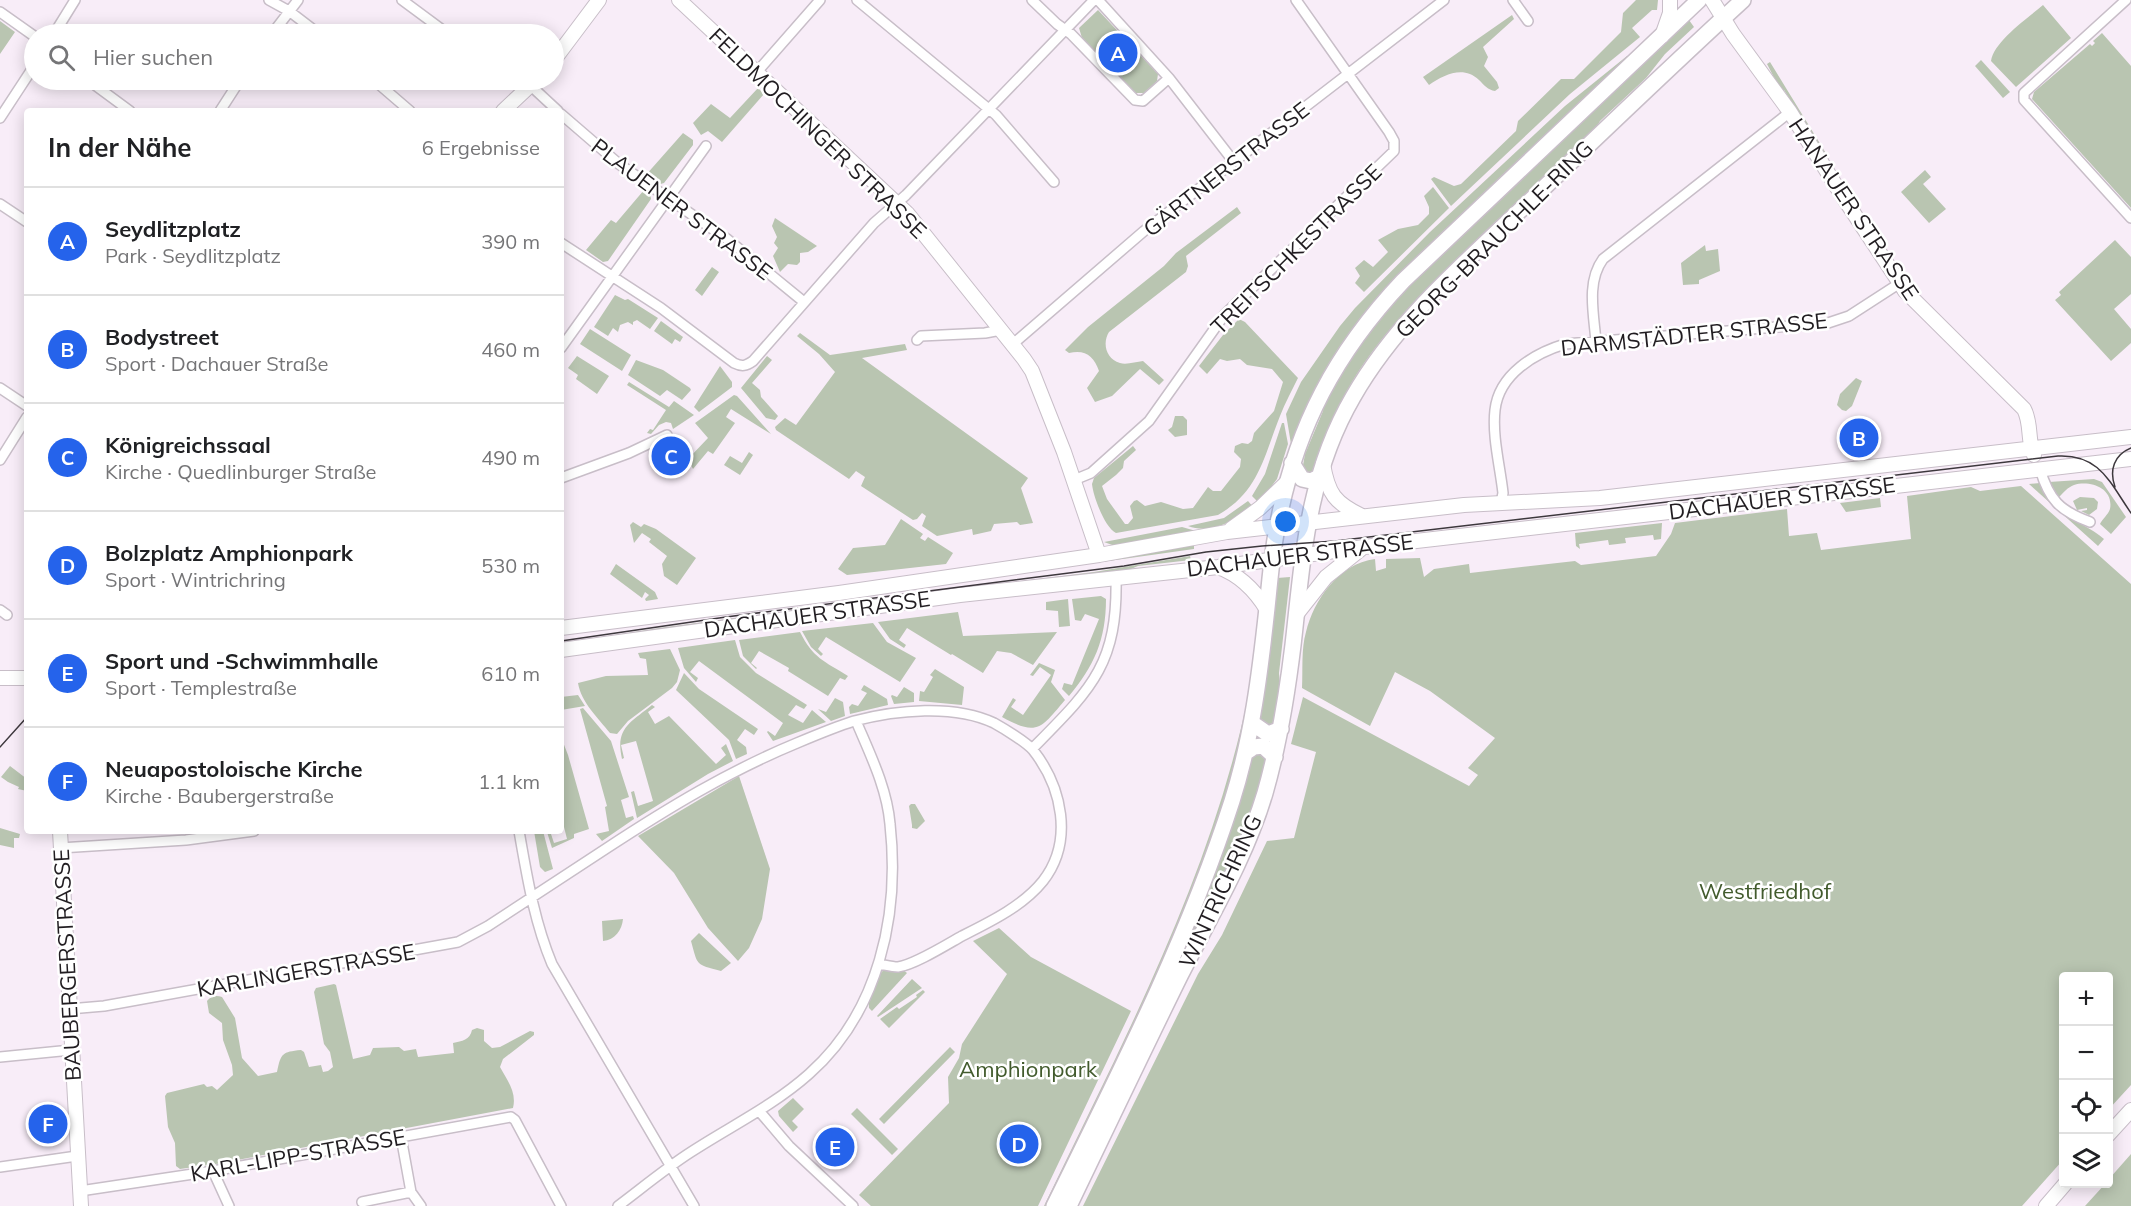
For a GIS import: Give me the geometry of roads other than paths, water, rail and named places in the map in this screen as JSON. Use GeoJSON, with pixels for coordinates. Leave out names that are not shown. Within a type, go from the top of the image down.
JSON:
{"type":"FeatureCollection","features":[{"type":"Feature","properties":{"kind":"main road"},"geometry":{"type":"LineString","coordinates":[[564,47],[599,0]]}},
{"type":"Feature","properties":{"kind":"main road","name":"FELDMOCHINGER STRASSE"},"geometry":{"type":"LineString","coordinates":[[679,0],[907,213],[1012,344],[1032,371],[1074,480],[1099,555]]}},
{"type":"Feature","properties":{"kind":"main road"},"geometry":{"type":"LineString","coordinates":[[1662,36],[1670,13],[1670,0]]}},
{"type":"Feature","properties":{"kind":"main road","name":"GEORG-BRAUCHLE-RING"},"geometry":{"type":"LineString","coordinates":[[1273,559],[1277,526],[1287,482],[1306,423],[1329,377],[1361,329],[1380,305],[1431,253],[1701,0]]}},
{"type":"Feature","properties":{"kind":"main road","name":"HANAUER STRASSE"},"geometry":{"type":"LineString","coordinates":[[1701,0],[1722,18]]}},
{"type":"Feature","properties":{"kind":"main road","name":"HANAUER STRASSE"},"geometry":{"type":"LineString","coordinates":[[1712,0],[1722,18],[1790,112],[1900,283],[1913,300],[2024,409],[2028,417],[2031,448]]}},
{"type":"Feature","properties":{"kind":"main road","name":"GEORG-BRAUCHLE-RING"},"geometry":{"type":"LineString","coordinates":[[1303,555],[1307,523],[1321,471],[1338,426],[1352,398],[1385,348],[1413,315],[1458,269],[1743,0]]}},
{"type":"Feature","properties":{"kind":"main road"},"geometry":{"type":"LineString","coordinates":[[506,108],[525,90]]}},
{"type":"Feature","properties":{"kind":"main road","name":"DACHAUER STRASSE"},"geometry":{"type":"LineString","coordinates":[[564,628],[839,593],[1099,555],[1227,532],[1464,505],[1578,500],[2131,437]]}},
{"type":"Feature","properties":{"kind":"main road"},"geometry":{"type":"LineString","coordinates":[[2031,448],[2040,469]]}},
{"type":"Feature","properties":{"kind":"main road","name":"DACHAUER STRASSE"},"geometry":{"type":"LineString","coordinates":[[564,650],[960,595],[1218,567],[1364,547],[2131,459]]}},
{"type":"Feature","properties":{"kind":"main road"},"geometry":{"type":"LineString","coordinates":[[1292,464],[1302,478],[1311,481],[1321,471],[1335,498],[1362,516]]}},
{"type":"Feature","properties":{"kind":"main road"},"geometry":{"type":"LineString","coordinates":[[1227,532],[1260,508],[1287,482]]}},
{"type":"Feature","properties":{"kind":"main road"},"geometry":{"type":"LineString","coordinates":[[1296,615],[1326,576],[1364,547]]}},
{"type":"Feature","properties":{"kind":"main road","name":"WINTRICHRING"},"geometry":{"type":"LineString","coordinates":[[1069,1206],[1161,1014],[1240,858],[1264,795],[1281,729],[1303,555]]}},
{"type":"Feature","properties":{"kind":"main road","name":"WINTRICHRING"},"geometry":{"type":"LineString","coordinates":[[1054,1206],[1183,933],[1217,843],[1252,723],[1273,559]]}},
{"type":"Feature","properties":{"kind":"main road"},"geometry":{"type":"LineString","coordinates":[[1218,567],[1230,571],[1247,584],[1267,610]]}},
{"type":"Feature","properties":{"kind":"main road"},"geometry":{"type":"LineString","coordinates":[[0,678],[24,678]]}},
{"type":"Feature","properties":{"kind":"main road"},"geometry":{"type":"LineString","coordinates":[[1252,723],[1268,734],[1281,729]]}},
{"type":"Feature","properties":{"kind":"main road"},"geometry":{"type":"LineString","coordinates":[[1245,753],[1254,747],[1263,746],[1275,757]]}},
{"type":"Feature","properties":{"kind":"main road","name":"BAUBERGERSTRASSE"},"geometry":{"type":"LineString","coordinates":[[60,834],[81,1206]]}},
{"type":"Feature","properties":{"kind":"main road"},"geometry":{"type":"LineString","coordinates":[[2110,1134],[2131,1110]]}},
{"type":"Feature","properties":{"kind":"main road"},"geometry":{"type":"LineString","coordinates":[[2046,1206],[2062,1188]]}},
{"type":"Feature","properties":{"kind":"street"},"geometry":{"type":"LineString","coordinates":[[60,24],[75,0]]}},
{"type":"Feature","properties":{"kind":"street"},"geometry":{"type":"LineString","coordinates":[[269,0],[306,24]]}},
{"type":"Feature","properties":{"kind":"street"},"geometry":{"type":"LineString","coordinates":[[279,24],[298,0]]}},
{"type":"Feature","properties":{"kind":"street"},"geometry":{"type":"LineString","coordinates":[[402,0],[434,24]]}},
{"type":"Feature","properties":{"kind":"street"},"geometry":{"type":"LineString","coordinates":[[756,73],[820,0]]}},
{"type":"Feature","properties":{"kind":"street"},"geometry":{"type":"LineString","coordinates":[[857,0],[989,108],[1054,182]]}},
{"type":"Feature","properties":{"kind":"street"},"geometry":{"type":"LineString","coordinates":[[1032,0],[1071,34],[1139,102],[1169,78]]}},
{"type":"Feature","properties":{"kind":"street"},"geometry":{"type":"LineString","coordinates":[[564,245],[661,308],[734,363],[747,366],[874,223],[906,195],[1064,30],[1096,0],[1169,78],[1234,162]]}},
{"type":"Feature","properties":{"kind":"street"},"geometry":{"type":"LineString","coordinates":[[1296,0],[1347,75]]}},
{"type":"Feature","properties":{"kind":"street","name":"GÄRTNERSTRASSE"},"geometry":{"type":"LineString","coordinates":[[1012,344],[1110,259],[1444,0]]}},
{"type":"Feature","properties":{"kind":"street"},"geometry":{"type":"LineString","coordinates":[[1513,0],[1528,21]]}},
{"type":"Feature","properties":{"kind":"street"},"geometry":{"type":"LineString","coordinates":[[2126,0],[2024,93],[2024,100],[2131,218]]}},
{"type":"Feature","properties":{"kind":"street"},"geometry":{"type":"LineString","coordinates":[[0,12],[24,29]]}},
{"type":"Feature","properties":{"kind":"street","name":"TREITSCHKESTRASSE"},"geometry":{"type":"LineString","coordinates":[[1074,480],[1091,472],[1149,421],[1202,343],[1225,314],[1391,155],[1395,146],[1389,132],[1347,75]]}},
{"type":"Feature","properties":{"kind":"street"},"geometry":{"type":"LineString","coordinates":[[0,118],[24,81]]}},
{"type":"Feature","properties":{"kind":"street"},"geometry":{"type":"LineString","coordinates":[[102,90],[126,108]]}},
{"type":"Feature","properties":{"kind":"street"},"geometry":{"type":"LineString","coordinates":[[222,108],[234,90]]}},
{"type":"Feature","properties":{"kind":"street"},"geometry":{"type":"LineString","coordinates":[[386,90],[407,108]]}},
{"type":"Feature","properties":{"kind":"street","name":"PLAUENER STRASSE"},"geometry":{"type":"LineString","coordinates":[[540,90],[556,108]]}},
{"type":"Feature","properties":{"kind":"street"},"geometry":{"type":"LineString","coordinates":[[1596,342],[1593,281],[1595,269],[1602,259],[1790,112]]}},
{"type":"Feature","properties":{"kind":"street","name":"PLAUENER STRASSE"},"geometry":{"type":"LineString","coordinates":[[564,116],[612,159],[727,239],[804,302]]}},
{"type":"Feature","properties":{"kind":"street"},"geometry":{"type":"LineString","coordinates":[[564,344],[706,146]]}},
{"type":"Feature","properties":{"kind":"street"},"geometry":{"type":"LineString","coordinates":[[0,204],[24,220]]}},
{"type":"Feature","properties":{"kind":"street","name":"DARMSTÄDTER STRASSE"},"geometry":{"type":"LineString","coordinates":[[1501,503],[1503,493],[1495,407],[1504,385],[1523,365],[1545,350],[1566,344],[1828,323],[1849,316],[1900,283]]}},
{"type":"Feature","properties":{"kind":"street"},"geometry":{"type":"LineString","coordinates":[[917,340],[921,336],[986,333],[1001,330]]}},
{"type":"Feature","properties":{"kind":"street"},"geometry":{"type":"LineString","coordinates":[[0,388],[24,404]]}},
{"type":"Feature","properties":{"kind":"street"},"geometry":{"type":"LineString","coordinates":[[0,460],[24,422]]}},
{"type":"Feature","properties":{"kind":"street"},"geometry":{"type":"LineString","coordinates":[[564,477],[629,453],[667,435]]}},
{"type":"Feature","properties":{"kind":"street"},"geometry":{"type":"LineString","coordinates":[[2040,469],[2044,486],[2050,496],[2077,518],[2090,522]]}},
{"type":"Feature","properties":{"kind":"street"},"geometry":{"type":"LineString","coordinates":[[879,964],[893,967],[909,964],[1000,915],[1029,896],[1044,880],[1054,863],[1060,843],[1062,824],[1060,803],[1056,793],[1032,749],[1083,695],[1105,660],[1115,626],[1116,578]]}},
{"type":"Feature","properties":{"kind":"street","name":"KARLINGERSTRASSE"},"geometry":{"type":"LineString","coordinates":[[69,1009],[104,1006],[458,942],[489,926],[712,782],[776,752],[856,721],[914,711],[963,715],[994,723],[1032,749]]}},
{"type":"Feature","properties":{"kind":"street"},"geometry":{"type":"LineString","coordinates":[[618,1206],[691,1151],[760,1112],[792,1088],[821,1063],[837,1044],[867,998],[887,934],[891,901],[890,823],[880,777],[856,721]]}},
{"type":"Feature","properties":{"kind":"street"},"geometry":{"type":"LineString","coordinates":[[60,848],[186,840],[231,834]]}},
{"type":"Feature","properties":{"kind":"street"},"geometry":{"type":"LineString","coordinates":[[520,834],[531,898],[541,938],[552,964],[694,1206]]}},
{"type":"Feature","properties":{"kind":"street"},"geometry":{"type":"LineString","coordinates":[[0,1057],[71,1050]]}},
{"type":"Feature","properties":{"kind":"street"},"geometry":{"type":"LineString","coordinates":[[760,1112],[809,1167],[853,1206]]}},
{"type":"Feature","properties":{"kind":"street","name":"KARL-LIPP-STRASSE"},"geometry":{"type":"LineString","coordinates":[[80,1191],[213,1171],[511,1117],[515,1120],[561,1206]]}},
{"type":"Feature","properties":{"kind":"street"},"geometry":{"type":"LineString","coordinates":[[401,1137],[411,1192],[421,1206]]}},
{"type":"Feature","properties":{"kind":"street"},"geometry":{"type":"LineString","coordinates":[[0,1167],[77,1156]]}},
{"type":"Feature","properties":{"kind":"street"},"geometry":{"type":"LineString","coordinates":[[213,1171],[229,1206]]}},
{"type":"Feature","properties":{"kind":"street"},"geometry":{"type":"LineString","coordinates":[[362,1202],[411,1192]]}},
{"type":"Feature","properties":{"kind":"tram line"},"geometry":{"type":"LineString","coordinates":[[2115,487],[2114,464],[2120,455],[2131,448]]}},
{"type":"Feature","properties":{"kind":"tram line"},"geometry":{"type":"LineString","coordinates":[[564,641],[726,617],[1124,566],[1206,552],[1335,541],[2058,456],[2072,457],[2094,465],[2110,481],[2131,513]]}},
{"type":"Feature","properties":{"kind":"tram line"},"geometry":{"type":"LineString","coordinates":[[0,747],[24,720]]}},
{"type":"Feature","properties":{"kind":"place","name":"Seydlitzplatz"},"geometry":{"type":"Point","coordinates":[1118,53]}},
{"type":"Feature","properties":{"kind":"place","name":"Bodystreet"},"geometry":{"type":"Point","coordinates":[1859,438]}},
{"type":"Feature","properties":{"kind":"place","name":"Königreichssaal"},"geometry":{"type":"Point","coordinates":[671,456]}},
{"type":"Feature","properties":{"kind":"place","name":"Neuapostoloische Kirche"},"geometry":{"type":"Point","coordinates":[48,1124]}},
{"type":"Feature","properties":{"kind":"place","name":"Bolzplatz Amphionpark"},"geometry":{"type":"Point","coordinates":[1019,1144]}},
{"type":"Feature","properties":{"kind":"place","name":"Sport und -Schwimmhalle"},"geometry":{"type":"Point","coordinates":[835,1147]}},
{"type":"Feature","properties":{"kind":"park label","name":"Westfriedhof"},"geometry":{"type":"Point","coordinates":[1765,891]}},
{"type":"Feature","properties":{"kind":"park label","name":"Amphionpark"},"geometry":{"type":"Point","coordinates":[1028,1069]}}]}
